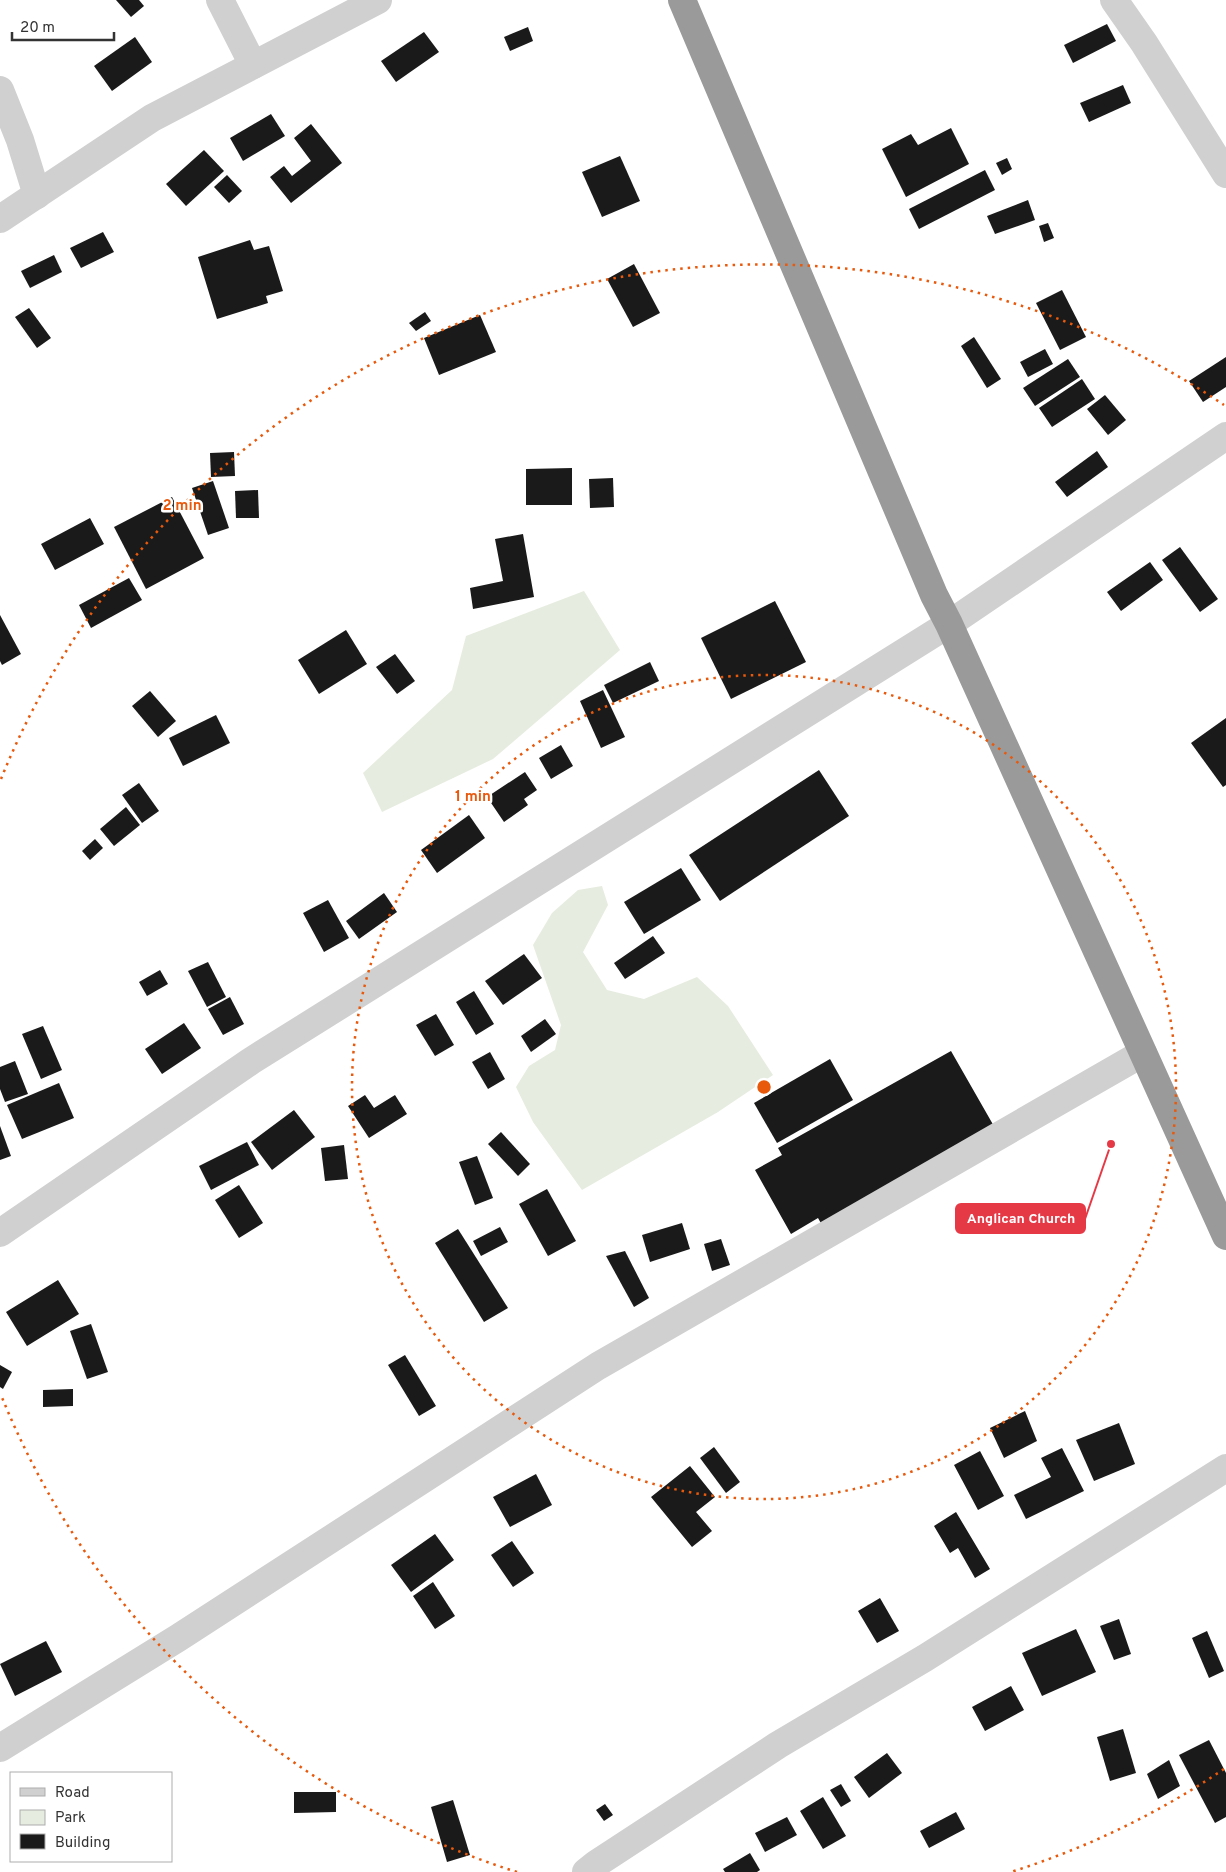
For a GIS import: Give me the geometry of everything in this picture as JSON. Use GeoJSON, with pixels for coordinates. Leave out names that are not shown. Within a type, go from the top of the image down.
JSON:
{"type":"FeatureCollection","features":[{"type":"Feature","properties":{"kind":"highway"},"geometry":{"type":"LineString","coordinates":[[682,0],[934,594],[1226,1236]]}},
{"type":"Feature","properties":{"kind":"street"},"geometry":{"type":"LineString","coordinates":[[220,0],[253,65]]}},
{"type":"Feature","properties":{"kind":"street"},"geometry":{"type":"LineString","coordinates":[[0,219],[152,118],[378,0]]}},
{"type":"Feature","properties":{"kind":"street"},"geometry":{"type":"LineString","coordinates":[[1114,0],[1144,43],[1226,174]]}},
{"type":"Feature","properties":{"kind":"street"},"geometry":{"type":"LineString","coordinates":[[0,90],[20,140],[36,195]]}},
{"type":"Feature","properties":{"kind":"street"},"geometry":{"type":"LineString","coordinates":[[0,1233],[251,1061],[949,624],[1226,436]]}},
{"type":"Feature","properties":{"kind":"street"},"geometry":{"type":"LineString","coordinates":[[0,1748],[178,1638],[598,1366],[1143,1053]]}},
{"type":"Feature","properties":{"kind":"street"},"geometry":{"type":"LineString","coordinates":[[586,1872],[778,1745],[924,1658],[1226,1468]]}},
{"type":"Feature","properties":{"kind":"green space"},"geometry":{"type":"Polygon","coordinates":[[[584,591],[620,650],[493,759],[382,812],[363,773],[452,690],[466,636],[584,591]]]}},
{"type":"Feature","properties":{"kind":"green space"},"geometry":{"type":"Polygon","coordinates":[[[602,886],[608,905],[583,952],[607,990],[644,999],[697,977],[728,1006],[773,1075],[718,1112],[582,1190],[533,1122],[516,1087],[529,1066],[555,1050],[561,1025],[533,945],[552,913],[578,890],[602,886]]]}},
{"type":"Feature","properties":{"kind":"building"},"geometry":{"type":"Polygon","coordinates":[[[116,0],[139,0],[144,6],[131,17],[116,0]]]}},
{"type":"Feature","properties":{"kind":"building"},"geometry":{"type":"Polygon","coordinates":[[[1107,24],[1116,41],[1073,63],[1064,45],[1107,24]]]}},
{"type":"Feature","properties":{"kind":"building"},"geometry":{"type":"Polygon","coordinates":[[[528,27],[533,41],[510,51],[504,37],[528,27]]]}},
{"type":"Feature","properties":{"kind":"building"},"geometry":{"type":"Polygon","coordinates":[[[424,32],[439,52],[396,82],[381,61],[424,32]]]}},
{"type":"Feature","properties":{"kind":"building"},"geometry":{"type":"Polygon","coordinates":[[[135,37],[152,62],[112,91],[94,66],[135,37]]]}},
{"type":"Feature","properties":{"kind":"building"},"geometry":{"type":"Polygon","coordinates":[[[1123,85],[1131,103],[1089,122],[1080,103],[1123,85]]]}},
{"type":"Feature","properties":{"kind":"building"},"geometry":{"type":"Polygon","coordinates":[[[271,114],[285,136],[243,161],[230,138],[271,114]]]}},
{"type":"Feature","properties":{"kind":"building"},"geometry":{"type":"Polygon","coordinates":[[[311,124],[342,163],[291,203],[270,177],[284,166],[292,176],[311,161],[294,138],[311,124]]]}},
{"type":"Feature","properties":{"kind":"building"},"geometry":{"type":"Polygon","coordinates":[[[951,128],[969,164],[906,197],[882,149],[911,134],[918,145],[951,128]]]}},
{"type":"Feature","properties":{"kind":"building"},"geometry":{"type":"Polygon","coordinates":[[[204,150],[224,171],[186,206],[166,184],[204,150]]]}},
{"type":"Feature","properties":{"kind":"building"},"geometry":{"type":"Polygon","coordinates":[[[620,156],[640,201],[602,217],[582,172],[620,156]]]}},
{"type":"Feature","properties":{"kind":"building"},"geometry":{"type":"Polygon","coordinates":[[[1007,158],[1012,169],[1002,175],[996,163],[1007,158]]]}},
{"type":"Feature","properties":{"kind":"building"},"geometry":{"type":"Polygon","coordinates":[[[985,170],[995,190],[919,229],[909,209],[985,170]]]}},
{"type":"Feature","properties":{"kind":"building"},"geometry":{"type":"Polygon","coordinates":[[[227,175],[242,191],[229,203],[214,187],[227,175]]]}},
{"type":"Feature","properties":{"kind":"building"},"geometry":{"type":"Polygon","coordinates":[[[1028,200],[1035,220],[995,234],[987,216],[1028,200]]]}},
{"type":"Feature","properties":{"kind":"building"},"geometry":{"type":"Polygon","coordinates":[[[1048,223],[1054,238],[1044,242],[1039,226],[1048,223]]]}},
{"type":"Feature","properties":{"kind":"building"},"geometry":{"type":"Polygon","coordinates":[[[103,232],[114,252],[81,268],[70,248],[103,232]]]}},
{"type":"Feature","properties":{"kind":"building"},"geometry":{"type":"Polygon","coordinates":[[[250,240],[254,250],[269,246],[283,291],[266,296],[268,303],[217,319],[198,257],[250,240]]]}},
{"type":"Feature","properties":{"kind":"building"},"geometry":{"type":"Polygon","coordinates":[[[54,255],[62,272],[30,288],[21,271],[54,255]]]}},
{"type":"Feature","properties":{"kind":"building"},"geometry":{"type":"Polygon","coordinates":[[[634,264],[660,313],[633,327],[607,279],[634,264]]]}},
{"type":"Feature","properties":{"kind":"building"},"geometry":{"type":"Polygon","coordinates":[[[1062,290],[1086,337],[1060,350],[1036,303],[1062,290]]]}},
{"type":"Feature","properties":{"kind":"building"},"geometry":{"type":"Polygon","coordinates":[[[29,308],[51,338],[37,348],[15,317],[29,308]]]}},
{"type":"Feature","properties":{"kind":"building"},"geometry":{"type":"Polygon","coordinates":[[[425,312],[431,321],[416,331],[409,323],[425,312]]]}},
{"type":"Feature","properties":{"kind":"building"},"geometry":{"type":"Polygon","coordinates":[[[480,315],[496,352],[439,375],[424,338],[480,315]]]}},
{"type":"Feature","properties":{"kind":"building"},"geometry":{"type":"Polygon","coordinates":[[[974,337],[1001,379],[987,388],[961,346],[974,337]]]}},
{"type":"Feature","properties":{"kind":"building"},"geometry":{"type":"Polygon","coordinates":[[[1045,349],[1053,364],[1028,377],[1020,362],[1045,349]]]}},
{"type":"Feature","properties":{"kind":"building"},"geometry":{"type":"Polygon","coordinates":[[[1226,357],[1226,387],[1203,402],[1189,381],[1226,357]]]}},
{"type":"Feature","properties":{"kind":"building"},"geometry":{"type":"Polygon","coordinates":[[[1068,359],[1080,377],[1035,406],[1023,388],[1068,359]]]}},
{"type":"Feature","properties":{"kind":"building"},"geometry":{"type":"Polygon","coordinates":[[[1082,379],[1095,399],[1052,427],[1039,408],[1082,379]]]}},
{"type":"Feature","properties":{"kind":"building"},"geometry":{"type":"Polygon","coordinates":[[[1105,395],[1126,420],[1108,435],[1087,409],[1105,395]]]}},
{"type":"Feature","properties":{"kind":"building"},"geometry":{"type":"Polygon","coordinates":[[[1097,451],[1108,467],[1067,497],[1055,482],[1097,451]]]}},
{"type":"Feature","properties":{"kind":"building"},"geometry":{"type":"Polygon","coordinates":[[[234,452],[235,476],[211,477],[210,453],[234,452]]]}},
{"type":"Feature","properties":{"kind":"building"},"geometry":{"type":"Polygon","coordinates":[[[572,468],[572,505],[526,505],[526,469],[572,468]]]}},
{"type":"Feature","properties":{"kind":"building"},"geometry":{"type":"Polygon","coordinates":[[[613,478],[614,507],[590,508],[589,479],[613,478]]]}},
{"type":"Feature","properties":{"kind":"building"},"geometry":{"type":"Polygon","coordinates":[[[213,481],[229,528],[208,535],[192,488],[213,481]]]}},
{"type":"Feature","properties":{"kind":"building"},"geometry":{"type":"Polygon","coordinates":[[[258,490],[259,518],[236,518],[235,491],[258,490]]]}},
{"type":"Feature","properties":{"kind":"building"},"geometry":{"type":"Polygon","coordinates":[[[172,497],[204,558],[146,589],[114,527],[172,497]]]}},
{"type":"Feature","properties":{"kind":"building"},"geometry":{"type":"Polygon","coordinates":[[[90,518],[104,544],[55,570],[41,544],[90,518]]]}},
{"type":"Feature","properties":{"kind":"building"},"geometry":{"type":"Polygon","coordinates":[[[523,534],[534,597],[473,609],[470,588],[503,581],[495,539],[523,534]]]}},
{"type":"Feature","properties":{"kind":"building"},"geometry":{"type":"Polygon","coordinates":[[[1180,547],[1218,599],[1200,612],[1162,560],[1180,547]]]}},
{"type":"Feature","properties":{"kind":"building"},"geometry":{"type":"Polygon","coordinates":[[[1150,562],[1163,580],[1121,611],[1107,592],[1150,562]]]}},
{"type":"Feature","properties":{"kind":"building"},"geometry":{"type":"Polygon","coordinates":[[[129,578],[142,600],[91,628],[79,605],[129,578]]]}},
{"type":"Feature","properties":{"kind":"building"},"geometry":{"type":"Polygon","coordinates":[[[775,601],[806,662],[731,699],[701,638],[775,601]]]}},
{"type":"Feature","properties":{"kind":"building"},"geometry":{"type":"Polygon","coordinates":[[[0,615],[21,654],[2,665],[0,661],[0,615]]]}},
{"type":"Feature","properties":{"kind":"building"},"geometry":{"type":"Polygon","coordinates":[[[346,630],[367,664],[319,694],[298,660],[346,630]]]}},
{"type":"Feature","properties":{"kind":"building"},"geometry":{"type":"Polygon","coordinates":[[[395,654],[415,681],[397,694],[376,667],[395,654]]]}},
{"type":"Feature","properties":{"kind":"building"},"geometry":{"type":"Polygon","coordinates":[[[650,662],[659,681],[613,703],[604,685],[650,662]]]}},
{"type":"Feature","properties":{"kind":"building"},"geometry":{"type":"Polygon","coordinates":[[[603,690],[625,737],[601,748],[580,701],[603,690]]]}},
{"type":"Feature","properties":{"kind":"building"},"geometry":{"type":"Polygon","coordinates":[[[150,691],[176,721],[158,737],[132,706],[150,691]]]}},
{"type":"Feature","properties":{"kind":"building"},"geometry":{"type":"Polygon","coordinates":[[[216,715],[230,743],[183,766],[169,738],[216,715]]]}},
{"type":"Feature","properties":{"kind":"building"},"geometry":{"type":"Polygon","coordinates":[[[1226,718],[1226,785],[1223,787],[1191,743],[1226,718]]]}},
{"type":"Feature","properties":{"kind":"building"},"geometry":{"type":"Polygon","coordinates":[[[561,745],[573,766],[551,779],[539,758],[561,745]]]}},
{"type":"Feature","properties":{"kind":"building"},"geometry":{"type":"Polygon","coordinates":[[[819,770],[849,816],[720,901],[689,855],[819,770]]]}},
{"type":"Feature","properties":{"kind":"building"},"geometry":{"type":"Polygon","coordinates":[[[525,772],[537,790],[524,799],[528,805],[504,822],[487,797],[525,772]]]}},
{"type":"Feature","properties":{"kind":"building"},"geometry":{"type":"Polygon","coordinates":[[[139,783],[159,811],[142,823],[122,795],[139,783]]]}},
{"type":"Feature","properties":{"kind":"building"},"geometry":{"type":"Polygon","coordinates":[[[126,807],[140,825],[114,846],[100,829],[126,807]]]}},
{"type":"Feature","properties":{"kind":"building"},"geometry":{"type":"Polygon","coordinates":[[[469,815],[485,838],[437,873],[421,850],[469,815]]]}},
{"type":"Feature","properties":{"kind":"building"},"geometry":{"type":"Polygon","coordinates":[[[95,839],[103,848],[90,860],[82,851],[95,839]]]}},
{"type":"Feature","properties":{"kind":"building"},"geometry":{"type":"Polygon","coordinates":[[[681,868],[701,900],[644,934],[624,902],[681,868]]]}},
{"type":"Feature","properties":{"kind":"building"},"geometry":{"type":"Polygon","coordinates":[[[384,893],[397,912],[359,939],[346,921],[384,893]]]}},
{"type":"Feature","properties":{"kind":"building"},"geometry":{"type":"Polygon","coordinates":[[[328,900],[349,938],[324,952],[303,913],[328,900]]]}},
{"type":"Feature","properties":{"kind":"building"},"geometry":{"type":"Polygon","coordinates":[[[653,936],[665,953],[625,979],[614,963],[653,936]]]}},
{"type":"Feature","properties":{"kind":"building"},"geometry":{"type":"Polygon","coordinates":[[[524,954],[542,978],[503,1005],[485,981],[524,954]]]}},
{"type":"Feature","properties":{"kind":"building"},"geometry":{"type":"Polygon","coordinates":[[[208,962],[226,997],[207,1007],[188,971],[208,962]]]}},
{"type":"Feature","properties":{"kind":"building"},"geometry":{"type":"Polygon","coordinates":[[[160,970],[168,984],[147,996],[139,982],[160,970]]]}},
{"type":"Feature","properties":{"kind":"building"},"geometry":{"type":"Polygon","coordinates":[[[474,991],[494,1024],[476,1035],[456,1002],[474,991]]]}},
{"type":"Feature","properties":{"kind":"building"},"geometry":{"type":"Polygon","coordinates":[[[230,997],[244,1024],[223,1035],[208,1009],[230,997]]]}},
{"type":"Feature","properties":{"kind":"building"},"geometry":{"type":"Polygon","coordinates":[[[436,1014],[454,1045],[435,1056],[416,1025],[436,1014]]]}},
{"type":"Feature","properties":{"kind":"building"},"geometry":{"type":"Polygon","coordinates":[[[545,1019],[556,1034],[531,1052],[521,1036],[545,1019]]]}},
{"type":"Feature","properties":{"kind":"building"},"geometry":{"type":"Polygon","coordinates":[[[184,1023],[201,1048],[162,1074],[145,1049],[184,1023]]]}},
{"type":"Feature","properties":{"kind":"building"},"geometry":{"type":"Polygon","coordinates":[[[43,1026],[62,1070],[41,1079],[22,1034],[43,1026]]]}},
{"type":"Feature","properties":{"kind":"building"},"geometry":{"type":"Polygon","coordinates":[[[951,1051],[995,1128],[822,1225],[818,1218],[791,1234],[755,1170],[782,1155],[778,1148],[951,1051]]]}},
{"type":"Feature","properties":{"kind":"building"},"geometry":{"type":"Polygon","coordinates":[[[490,1052],[505,1079],[488,1089],[472,1062],[490,1052]]]}},
{"type":"Feature","properties":{"kind":"building"},"geometry":{"type":"Polygon","coordinates":[[[830,1059],[853,1100],[777,1143],[754,1103],[830,1059]]]}},
{"type":"Feature","properties":{"kind":"building"},"geometry":{"type":"Polygon","coordinates":[[[15,1061],[28,1094],[5,1102],[0,1089],[0,1067],[15,1061]]]}},
{"type":"Feature","properties":{"kind":"building"},"geometry":{"type":"Polygon","coordinates":[[[59,1083],[74,1118],[22,1139],[7,1105],[59,1083]]]}},
{"type":"Feature","properties":{"kind":"building"},"geometry":{"type":"Polygon","coordinates":[[[365,1095],[374,1108],[395,1095],[407,1114],[369,1138],[348,1106],[365,1095]]]}},
{"type":"Feature","properties":{"kind":"building"},"geometry":{"type":"Polygon","coordinates":[[[294,1110],[315,1137],[272,1170],[251,1142],[294,1110]]]}},
{"type":"Feature","properties":{"kind":"building"},"geometry":{"type":"Polygon","coordinates":[[[0,1126],[11,1156],[0,1160],[0,1126]]]}},
{"type":"Feature","properties":{"kind":"building"},"geometry":{"type":"Polygon","coordinates":[[[501,1132],[530,1164],[518,1176],[488,1144],[501,1132]]]}},
{"type":"Feature","properties":{"kind":"building"},"geometry":{"type":"Polygon","coordinates":[[[247,1142],[259,1165],[211,1190],[199,1166],[247,1142]]]}},
{"type":"Feature","properties":{"kind":"building"},"geometry":{"type":"Polygon","coordinates":[[[344,1145],[348,1179],[325,1181],[321,1148],[344,1145]]]}},
{"type":"Feature","properties":{"kind":"building"},"geometry":{"type":"Polygon","coordinates":[[[477,1156],[493,1198],[475,1205],[459,1162],[477,1156]]]}},
{"type":"Feature","properties":{"kind":"building"},"geometry":{"type":"Polygon","coordinates":[[[239,1185],[263,1223],[239,1238],[215,1200],[239,1185]]]}},
{"type":"Feature","properties":{"kind":"building"},"geometry":{"type":"Polygon","coordinates":[[[547,1189],[576,1241],[548,1256],[519,1204],[547,1189]]]}},
{"type":"Feature","properties":{"kind":"building"},"geometry":{"type":"Polygon","coordinates":[[[682,1223],[690,1249],[650,1262],[642,1235],[682,1223]]]}},
{"type":"Feature","properties":{"kind":"building"},"geometry":{"type":"Polygon","coordinates":[[[500,1227],[508,1242],[481,1256],[473,1241],[500,1227]]]}},
{"type":"Feature","properties":{"kind":"building"},"geometry":{"type":"Polygon","coordinates":[[[458,1229],[508,1308],[484,1322],[435,1243],[458,1229]]]}},
{"type":"Feature","properties":{"kind":"building"},"geometry":{"type":"Polygon","coordinates":[[[721,1239],[730,1265],[712,1271],[704,1244],[721,1239]]]}},
{"type":"Feature","properties":{"kind":"building"},"geometry":{"type":"Polygon","coordinates":[[[625,1251],[649,1298],[634,1307],[606,1256],[625,1251]]]}},
{"type":"Feature","properties":{"kind":"building"},"geometry":{"type":"Polygon","coordinates":[[[58,1280],[79,1314],[27,1346],[6,1312],[58,1280]]]}},
{"type":"Feature","properties":{"kind":"building"},"geometry":{"type":"Polygon","coordinates":[[[91,1324],[108,1372],[87,1379],[70,1331],[91,1324]]]}},
{"type":"Feature","properties":{"kind":"building"},"geometry":{"type":"Polygon","coordinates":[[[405,1355],[436,1406],[419,1416],[388,1365],[405,1355]]]}},
{"type":"Feature","properties":{"kind":"building"},"geometry":{"type":"Polygon","coordinates":[[[0,1365],[12,1372],[3,1389],[0,1387],[0,1365]]]}},
{"type":"Feature","properties":{"kind":"building"},"geometry":{"type":"Polygon","coordinates":[[[73,1389],[73,1406],[43,1407],[43,1390],[73,1389]]]}},
{"type":"Feature","properties":{"kind":"building"},"geometry":{"type":"Polygon","coordinates":[[[1025,1411],[1037,1441],[1004,1458],[990,1428],[1025,1411]]]}},
{"type":"Feature","properties":{"kind":"building"},"geometry":{"type":"Polygon","coordinates":[[[1119,1423],[1135,1464],[1094,1481],[1076,1440],[1119,1423]]]}},
{"type":"Feature","properties":{"kind":"building"},"geometry":{"type":"Polygon","coordinates":[[[714,1447],[740,1482],[726,1493],[700,1458],[714,1447]]]}},
{"type":"Feature","properties":{"kind":"building"},"geometry":{"type":"Polygon","coordinates":[[[1062,1448],[1084,1491],[1026,1519],[1014,1495],[1051,1477],[1041,1458],[1062,1448]]]}},
{"type":"Feature","properties":{"kind":"building"},"geometry":{"type":"Polygon","coordinates":[[[980,1451],[1004,1496],[978,1510],[954,1465],[980,1451]]]}},
{"type":"Feature","properties":{"kind":"building"},"geometry":{"type":"Polygon","coordinates":[[[690,1466],[715,1497],[696,1512],[712,1531],[692,1547],[651,1497],[690,1466]]]}},
{"type":"Feature","properties":{"kind":"building"},"geometry":{"type":"Polygon","coordinates":[[[536,1474],[552,1505],[510,1527],[493,1497],[536,1474]]]}},
{"type":"Feature","properties":{"kind":"building"},"geometry":{"type":"Polygon","coordinates":[[[956,1512],[990,1569],[975,1578],[958,1548],[950,1553],[934,1526],[956,1512]]]}},
{"type":"Feature","properties":{"kind":"building"},"geometry":{"type":"Polygon","coordinates":[[[435,1534],[454,1560],[411,1592],[391,1565],[435,1534]]]}},
{"type":"Feature","properties":{"kind":"building"},"geometry":{"type":"Polygon","coordinates":[[[512,1541],[534,1573],[513,1587],[491,1555],[512,1541]]]}},
{"type":"Feature","properties":{"kind":"building"},"geometry":{"type":"Polygon","coordinates":[[[433,1582],[455,1616],[435,1629],[413,1596],[433,1582]]]}},
{"type":"Feature","properties":{"kind":"building"},"geometry":{"type":"Polygon","coordinates":[[[880,1598],[899,1631],[877,1643],[858,1611],[880,1598]]]}},
{"type":"Feature","properties":{"kind":"building"},"geometry":{"type":"Polygon","coordinates":[[[1119,1619],[1131,1654],[1114,1660],[1100,1626],[1119,1619]]]}},
{"type":"Feature","properties":{"kind":"building"},"geometry":{"type":"Polygon","coordinates":[[[1076,1629],[1096,1672],[1042,1696],[1022,1653],[1076,1629]]]}},
{"type":"Feature","properties":{"kind":"building"},"geometry":{"type":"Polygon","coordinates":[[[1207,1631],[1224,1671],[1209,1678],[1192,1638],[1207,1631]]]}},
{"type":"Feature","properties":{"kind":"building"},"geometry":{"type":"Polygon","coordinates":[[[46,1641],[62,1672],[15,1696],[0,1664],[46,1641]]]}},
{"type":"Feature","properties":{"kind":"building"},"geometry":{"type":"Polygon","coordinates":[[[1011,1686],[1024,1710],[985,1731],[972,1707],[1011,1686]]]}},
{"type":"Feature","properties":{"kind":"building"},"geometry":{"type":"Polygon","coordinates":[[[1123,1729],[1136,1773],[1110,1781],[1097,1737],[1123,1729]]]}},
{"type":"Feature","properties":{"kind":"building"},"geometry":{"type":"Polygon","coordinates":[[[1209,1740],[1226,1773],[1226,1817],[1215,1823],[1179,1755],[1209,1740]]]}},
{"type":"Feature","properties":{"kind":"building"},"geometry":{"type":"Polygon","coordinates":[[[887,1753],[902,1773],[869,1798],[854,1777],[887,1753]]]}},
{"type":"Feature","properties":{"kind":"building"},"geometry":{"type":"Polygon","coordinates":[[[1169,1760],[1180,1786],[1158,1799],[1147,1774],[1169,1760]]]}},
{"type":"Feature","properties":{"kind":"building"},"geometry":{"type":"Polygon","coordinates":[[[841,1784],[851,1801],[841,1807],[830,1790],[841,1784]]]}},
{"type":"Feature","properties":{"kind":"building"},"geometry":{"type":"Polygon","coordinates":[[[294,1792],[336,1792],[336,1812],[294,1813],[294,1792]]]}},
{"type":"Feature","properties":{"kind":"building"},"geometry":{"type":"Polygon","coordinates":[[[823,1797],[846,1836],[823,1849],[800,1811],[823,1797]]]}},
{"type":"Feature","properties":{"kind":"building"},"geometry":{"type":"Polygon","coordinates":[[[453,1800],[470,1855],[447,1862],[431,1807],[453,1800]]]}},
{"type":"Feature","properties":{"kind":"building"},"geometry":{"type":"Polygon","coordinates":[[[605,1804],[613,1815],[604,1821],[596,1810],[605,1804]]]}},
{"type":"Feature","properties":{"kind":"building"},"geometry":{"type":"Polygon","coordinates":[[[956,1812],[965,1829],[929,1848],[920,1831],[956,1812]]]}},
{"type":"Feature","properties":{"kind":"building"},"geometry":{"type":"Polygon","coordinates":[[[787,1817],[797,1835],[765,1852],[755,1833],[787,1817]]]}},
{"type":"Feature","properties":{"kind":"building"},"geometry":{"type":"Polygon","coordinates":[[[750,1853],[760,1870],[757,1872],[725,1872],[723,1869],[750,1853]]]}},
{"type":"Feature","properties":{"kind":"place","name":"Anglican Church"},"geometry":{"type":"Point","coordinates":[1111,1144]}}]}
